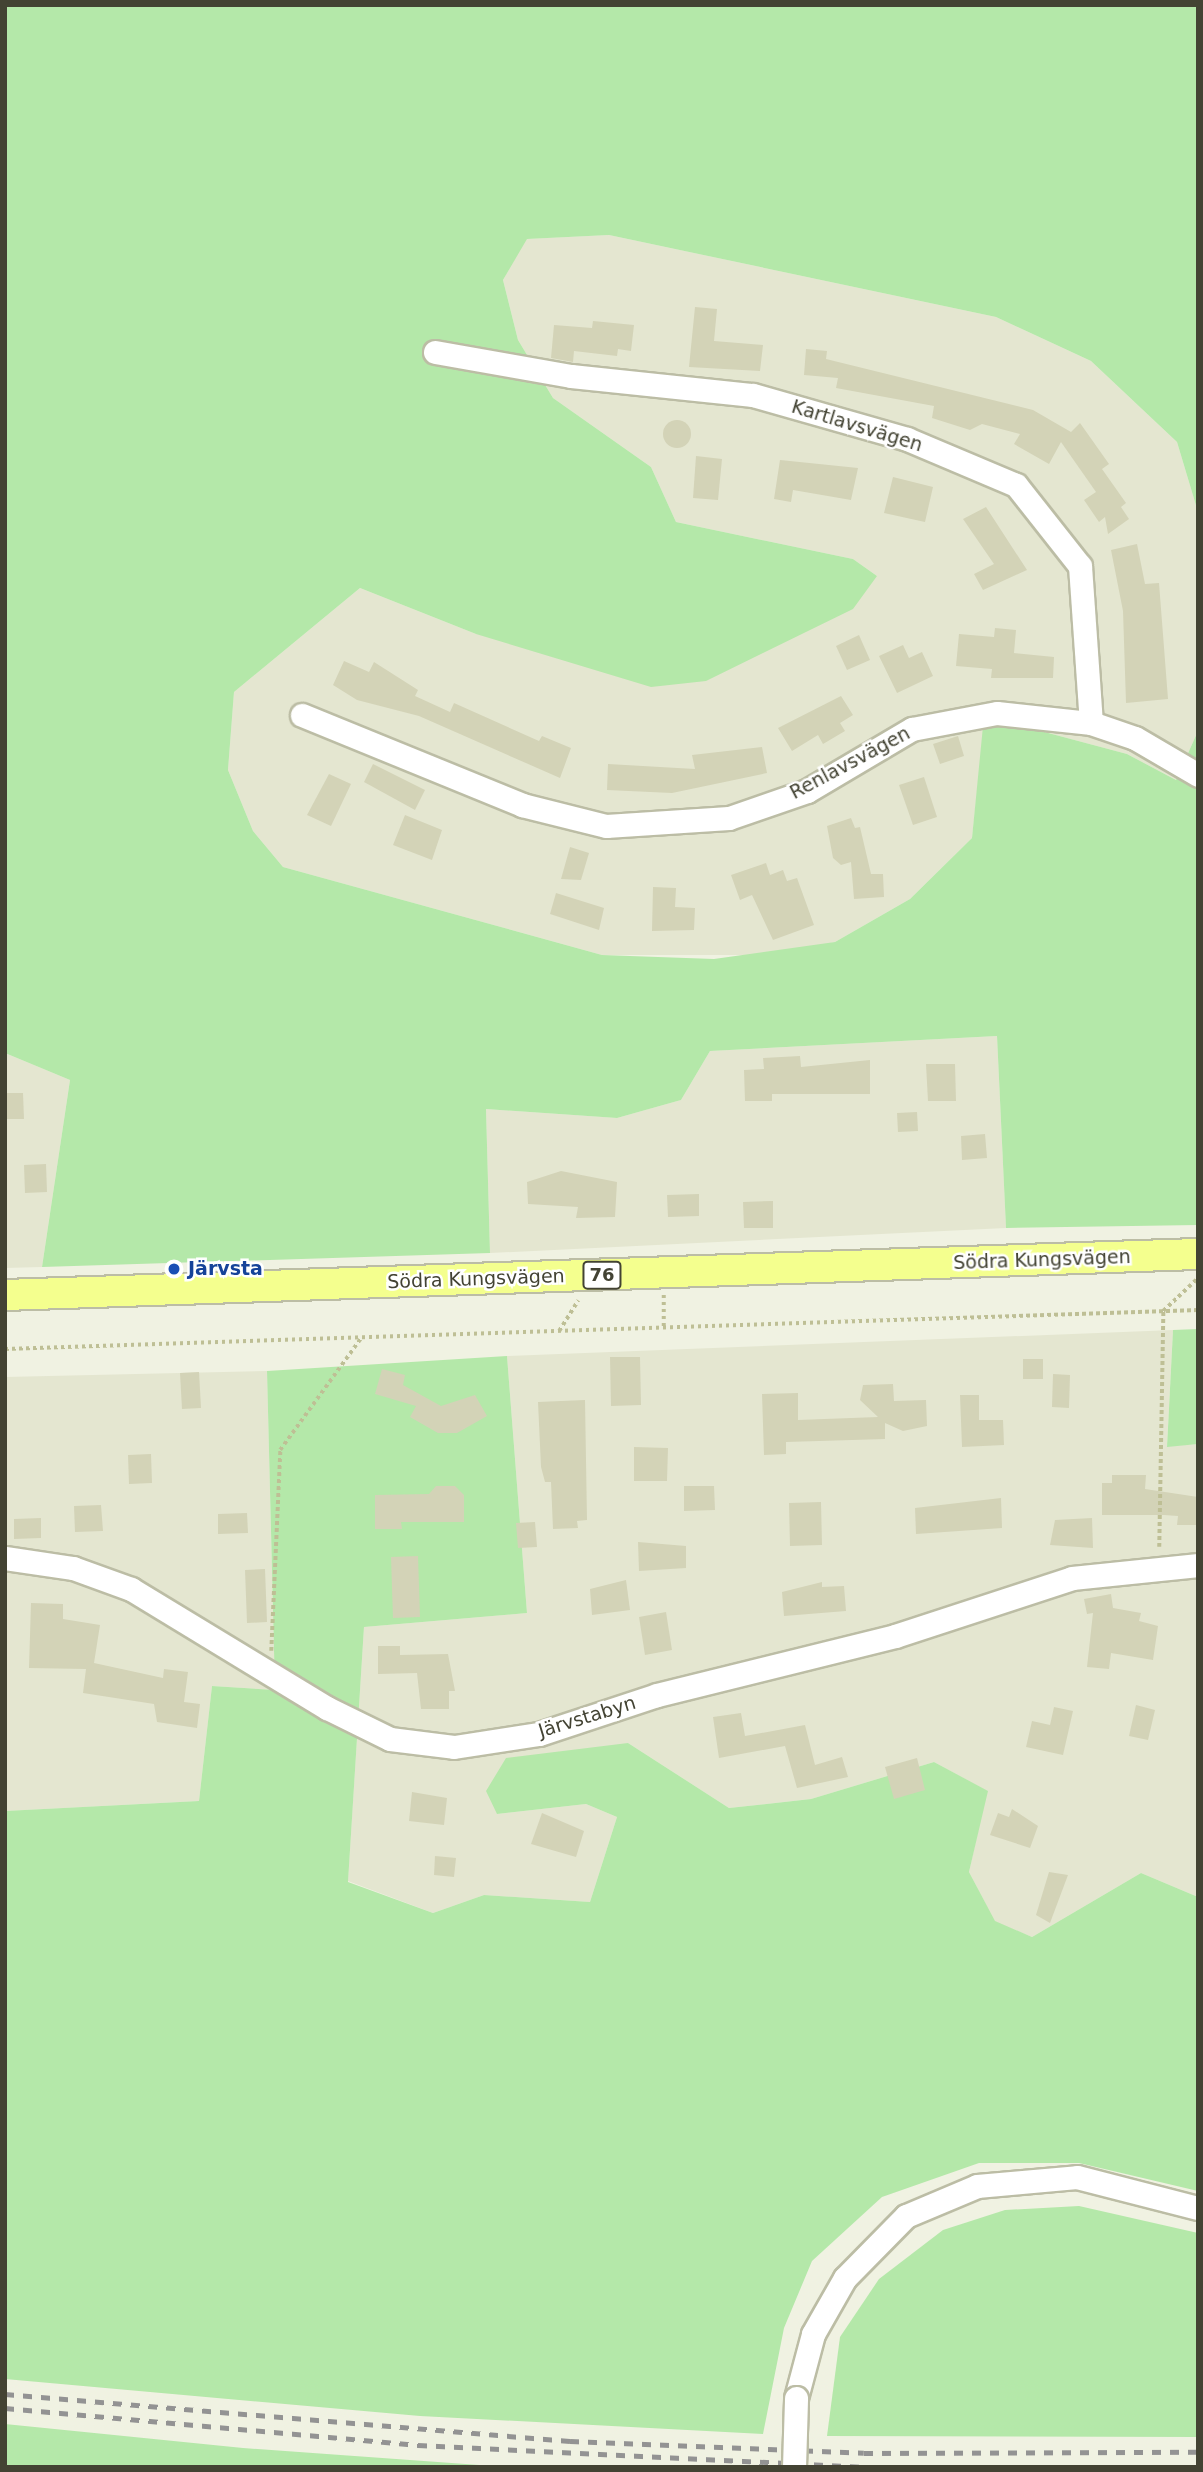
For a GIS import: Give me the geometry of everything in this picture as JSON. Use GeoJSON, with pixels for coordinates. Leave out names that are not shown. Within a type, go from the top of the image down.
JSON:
{"type":"FeatureCollection","features":[{"type":"Feature","properties":{"kind":"main road","name":"Södra Kungsvägen"},"geometry":{"type":"LineString","coordinates":[[5,1295],[1198,1255]]}},
{"type":"Feature","properties":{"kind":"street","name":"Kartlavsvägen"},"geometry":{"type":"LineString","coordinates":[[435,352],[571,376],[753,395],[907,439],[1016,485],[1080,566],[1091,723]]}},
{"type":"Feature","properties":{"kind":"street","name":"Renlavsvägen"},"geometry":{"type":"LineString","coordinates":[[302,715],[522,805],[606,826],[729,818],[807,791],[912,729],[997,713],[1091,723],[1135,738],[1198,775]]}},
{"type":"Feature","properties":{"kind":"street","name":"Järvstabyn"},"geometry":{"type":"LineString","coordinates":[[5,1558],[73,1568],[131,1589],[390,1739],[454,1747],[539,1734],[657,1695],[895,1636],[1072,1578],[1198,1565]]}},
{"type":"Feature","properties":{"kind":"street"},"geometry":{"type":"LineString","coordinates":[[794,2467],[796,2398],[813,2334],[845,2278],[906,2216],[977,2186],[1077,2177],[1198,2208]]}},
{"type":"Feature","properties":{"kind":"path"},"geometry":{"type":"LineString","coordinates":[[663,1272],[664,1328]]}},
{"type":"Feature","properties":{"kind":"path"},"geometry":{"type":"LineString","coordinates":[[559,1331],[594,1275]]}},
{"type":"Feature","properties":{"kind":"path"},"geometry":{"type":"LineString","coordinates":[[1159,1567],[1163,1311],[1198,1278]]}},
{"type":"Feature","properties":{"kind":"path"},"geometry":{"type":"LineString","coordinates":[[5,1349],[1198,1310]]}},
{"type":"Feature","properties":{"kind":"path"},"geometry":{"type":"LineString","coordinates":[[270,1670],[280,1450],[361,1338]]}},
{"type":"Feature","properties":{"kind":"shaded area"},"geometry":{"type":"Polygon","coordinates":[[[609,235],[996,317],[1091,361],[1177,442],[1198,512],[1198,731],[1176,780],[1127,754],[1022,726],[984,726],[972,838],[910,899],[835,942],[778,955],[602,955],[283,867],[253,831],[228,770],[234,692],[360,588],[476,634],[877,576],[853,559],[676,522],[651,467],[553,398],[518,340],[503,280],[526,239],[609,235]]]}},
{"type":"Feature","properties":{"kind":"shaded area"},"geometry":{"type":"Polygon","coordinates":[[[997,1036],[1006,1228],[490,1253],[486,1109],[617,1118],[681,1100],[710,1051],[997,1036]]]}},
{"type":"Feature","properties":{"kind":"shaded area"},"geometry":{"type":"Polygon","coordinates":[[[5,1053],[70,1080],[42,1267],[5,1268],[5,1053]]]}},
{"type":"Feature","properties":{"kind":"shaded area"},"geometry":{"type":"Polygon","coordinates":[[[1173,1330],[1167,1446],[1198,1444],[1198,1897],[1141,1873],[1032,1937],[995,1922],[969,1872],[987,1791],[934,1762],[811,1799],[729,1808],[628,1743],[497,1814],[586,1804],[617,1817],[590,1902],[484,1895],[433,1913],[348,1881],[364,1627],[527,1613],[507,1356],[1173,1330]]]}},
{"type":"Feature","properties":{"kind":"shaded area"},"geometry":{"type":"Polygon","coordinates":[[[267,1371],[275,1690],[212,1686],[199,1801],[5,1811],[5,1377],[267,1371]]]}},
{"type":"Feature","properties":{"kind":"green space"},"geometry":{"type":"Polygon","coordinates":[[[5,5],[1198,5],[1198,512],[1177,442],[1091,361],[996,317],[609,235],[527,239],[503,280],[518,340],[553,398],[651,467],[676,522],[853,559],[877,576],[853,609],[706,681],[651,687],[476,634],[360,588],[234,692],[228,770],[253,831],[283,867],[602,955],[714,959],[835,942],[910,899],[972,838],[983,726],[1022,726],[1127,754],[1176,780],[1198,731],[1198,1225],[1006,1228],[997,1036],[710,1051],[681,1100],[617,1118],[486,1109],[490,1253],[42,1267],[70,1080],[5,1053],[5,5]]]}},
{"type":"Feature","properties":{"kind":"green space"},"geometry":{"type":"Polygon","coordinates":[[[1198,1329],[1198,1444],[1167,1447],[1173,1330],[1198,1329]]]}},
{"type":"Feature","properties":{"kind":"green space"},"geometry":{"type":"Polygon","coordinates":[[[507,1356],[527,1613],[364,1627],[348,1882],[433,1913],[484,1895],[590,1902],[617,1817],[586,1804],[497,1814],[486,1791],[506,1758],[628,1743],[729,1808],[811,1799],[934,1762],[988,1791],[969,1872],[995,1921],[1032,1937],[1141,1873],[1198,1897],[1198,2191],[1079,2163],[979,2163],[882,2197],[812,2261],[784,2328],[763,2434],[420,2416],[5,2379],[5,1811],[199,1801],[212,1686],[275,1690],[267,1371],[507,1356]]]}},
{"type":"Feature","properties":{"kind":"green space"},"geometry":{"type":"Polygon","coordinates":[[[1079,2206],[1198,2233],[1198,2437],[827,2436],[840,2337],[879,2279],[943,2230],[1005,2210],[1079,2206]]]}},
{"type":"Feature","properties":{"kind":"green space"},"geometry":{"type":"Polygon","coordinates":[[[5,2424],[243,2448],[507,2467],[5,2467],[5,2424]]]}},
{"type":"Feature","properties":{"kind":"building"},"geometry":{"type":"Polygon","coordinates":[[[695,307],[717,309],[714,341],[763,345],[760,371],[689,367],[695,307]]]}},
{"type":"Feature","properties":{"kind":"building"},"geometry":{"type":"Polygon","coordinates":[[[593,321],[634,325],[631,351],[618,349],[617,356],[574,351],[573,362],[551,358],[554,325],[592,328],[593,321]]]}},
{"type":"Feature","properties":{"kind":"building"},"geometry":{"type":"Polygon","coordinates":[[[806,349],[827,351],[826,359],[1033,410],[1071,432],[1080,423],[1109,464],[1102,469],[1126,503],[1121,507],[1129,519],[1108,534],[1105,517],[1099,522],[1084,500],[1096,492],[1061,442],[1049,464],[1014,444],[1020,434],[982,424],[970,430],[932,418],[934,406],[836,388],[838,378],[804,375],[806,349]]]}},
{"type":"Feature","properties":{"kind":"building"},"geometry":{"type":"Polygon","coordinates":[[[677,420],[687,424],[691,434],[687,444],[677,448],[667,444],[663,434],[667,424],[677,420]]]}},
{"type":"Feature","properties":{"kind":"building"},"geometry":{"type":"Polygon","coordinates":[[[696,456],[722,459],[718,500],[693,498],[696,456]]]}},
{"type":"Feature","properties":{"kind":"building"},"geometry":{"type":"Polygon","coordinates":[[[780,460],[858,468],[851,500],[793,490],[791,502],[774,499],[780,460]]]}},
{"type":"Feature","properties":{"kind":"building"},"geometry":{"type":"Polygon","coordinates":[[[893,477],[933,487],[925,522],[884,513],[893,477]]]}},
{"type":"Feature","properties":{"kind":"building"},"geometry":{"type":"Polygon","coordinates":[[[986,507],[1027,570],[983,590],[974,574],[994,564],[963,519],[986,507]]]}},
{"type":"Feature","properties":{"kind":"building"},"geometry":{"type":"Polygon","coordinates":[[[1137,544],[1145,584],[1159,583],[1168,699],[1126,703],[1123,611],[1111,550],[1137,544]]]}},
{"type":"Feature","properties":{"kind":"building"},"geometry":{"type":"Polygon","coordinates":[[[995,628],[1016,630],[1014,653],[1054,657],[1053,678],[991,678],[992,669],[956,666],[959,634],[994,637],[995,628]]]}},
{"type":"Feature","properties":{"kind":"building"},"geometry":{"type":"Polygon","coordinates":[[[859,635],[870,660],[847,670],[836,646],[859,635]]]}},
{"type":"Feature","properties":{"kind":"building"},"geometry":{"type":"Polygon","coordinates":[[[903,645],[909,658],[922,652],[933,676],[897,693],[879,656],[903,645]]]}},
{"type":"Feature","properties":{"kind":"building"},"geometry":{"type":"Polygon","coordinates":[[[344,661],[369,672],[374,662],[418,690],[415,696],[450,712],[454,703],[539,741],[542,736],[571,748],[560,778],[419,716],[357,700],[333,685],[344,661]]]}},
{"type":"Feature","properties":{"kind":"building"},"geometry":{"type":"Polygon","coordinates":[[[841,696],[853,715],[840,723],[845,731],[823,744],[818,735],[792,751],[778,728],[841,696]]]}},
{"type":"Feature","properties":{"kind":"building"},"geometry":{"type":"Polygon","coordinates":[[[958,736],[964,756],[940,764],[933,744],[958,736]]]}},
{"type":"Feature","properties":{"kind":"building"},"geometry":{"type":"Polygon","coordinates":[[[762,747],[767,773],[672,793],[607,790],[608,764],[695,769],[692,755],[762,747]]]}},
{"type":"Feature","properties":{"kind":"building"},"geometry":{"type":"Polygon","coordinates":[[[373,764],[425,790],[415,810],[364,782],[373,764]]]}},
{"type":"Feature","properties":{"kind":"building"},"geometry":{"type":"Polygon","coordinates":[[[329,774],[351,784],[331,826],[307,815],[329,774]]]}},
{"type":"Feature","properties":{"kind":"building"},"geometry":{"type":"Polygon","coordinates":[[[924,777],[937,817],[913,825],[899,785],[924,777]]]}},
{"type":"Feature","properties":{"kind":"building"},"geometry":{"type":"Polygon","coordinates":[[[405,815],[442,830],[432,860],[393,845],[405,815]]]}},
{"type":"Feature","properties":{"kind":"building"},"geometry":{"type":"Polygon","coordinates":[[[851,818],[855,828],[860,827],[871,874],[883,874],[884,897],[854,899],[851,862],[841,865],[833,858],[827,826],[851,818]]]}},
{"type":"Feature","properties":{"kind":"building"},"geometry":{"type":"Polygon","coordinates":[[[570,847],[589,853],[581,880],[561,879],[570,847]]]}},
{"type":"Feature","properties":{"kind":"building"},"geometry":{"type":"Polygon","coordinates":[[[766,863],[770,875],[783,870],[787,881],[797,878],[814,925],[773,940],[752,895],[740,900],[731,875],[766,863]]]}},
{"type":"Feature","properties":{"kind":"building"},"geometry":{"type":"Polygon","coordinates":[[[653,887],[676,888],[675,907],[695,908],[694,930],[652,931],[653,887]]]}},
{"type":"Feature","properties":{"kind":"building"},"geometry":{"type":"Polygon","coordinates":[[[556,893],[604,908],[599,930],[550,914],[556,893]]]}},
{"type":"Feature","properties":{"kind":"building"},"geometry":{"type":"Polygon","coordinates":[[[800,1056],[801,1067],[870,1060],[870,1094],[772,1094],[772,1101],[745,1101],[744,1070],[764,1069],[763,1058],[800,1056]]]}},
{"type":"Feature","properties":{"kind":"building"},"geometry":{"type":"Polygon","coordinates":[[[926,1064],[955,1064],[956,1101],[928,1101],[926,1064]]]}},
{"type":"Feature","properties":{"kind":"building"},"geometry":{"type":"Polygon","coordinates":[[[5,1093],[23,1093],[24,1119],[5,1119],[5,1093]]]}},
{"type":"Feature","properties":{"kind":"building"},"geometry":{"type":"Polygon","coordinates":[[[917,1112],[918,1131],[898,1132],[897,1113],[917,1112]]]}},
{"type":"Feature","properties":{"kind":"building"},"geometry":{"type":"Polygon","coordinates":[[[985,1134],[987,1158],[962,1160],[961,1136],[985,1134]]]}},
{"type":"Feature","properties":{"kind":"building"},"geometry":{"type":"Polygon","coordinates":[[[46,1164],[47,1192],[25,1193],[24,1165],[46,1164]]]}},
{"type":"Feature","properties":{"kind":"building"},"geometry":{"type":"Polygon","coordinates":[[[561,1171],[617,1182],[615,1217],[576,1218],[578,1207],[528,1204],[527,1182],[561,1171]]]}},
{"type":"Feature","properties":{"kind":"building"},"geometry":{"type":"Polygon","coordinates":[[[699,1194],[699,1216],[668,1217],[667,1195],[699,1194]]]}},
{"type":"Feature","properties":{"kind":"building"},"geometry":{"type":"Polygon","coordinates":[[[773,1201],[773,1228],[744,1228],[743,1202],[773,1201]]]}},
{"type":"Feature","properties":{"kind":"building"},"geometry":{"type":"Polygon","coordinates":[[[610,1357],[640,1357],[641,1405],[611,1406],[610,1357]]]}},
{"type":"Feature","properties":{"kind":"building"},"geometry":{"type":"Polygon","coordinates":[[[1023,1359],[1043,1359],[1043,1379],[1023,1379],[1023,1359]]]}},
{"type":"Feature","properties":{"kind":"building"},"geometry":{"type":"Polygon","coordinates":[[[382,1369],[405,1375],[403,1385],[441,1406],[475,1395],[487,1416],[457,1433],[438,1433],[410,1417],[416,1406],[375,1394],[382,1369]]]}},
{"type":"Feature","properties":{"kind":"building"},"geometry":{"type":"Polygon","coordinates":[[[199,1372],[201,1408],[182,1409],[180,1373],[199,1372]]]}},
{"type":"Feature","properties":{"kind":"building"},"geometry":{"type":"Polygon","coordinates":[[[1053,1374],[1070,1375],[1069,1408],[1052,1407],[1053,1374]]]}},
{"type":"Feature","properties":{"kind":"building"},"geometry":{"type":"Polygon","coordinates":[[[893,1384],[894,1401],[926,1400],[927,1426],[903,1431],[885,1423],[885,1439],[786,1442],[786,1454],[764,1455],[762,1394],[798,1393],[798,1420],[878,1417],[860,1400],[863,1385],[893,1384]]]}},
{"type":"Feature","properties":{"kind":"building"},"geometry":{"type":"Polygon","coordinates":[[[960,1395],[979,1395],[979,1420],[1003,1420],[1004,1445],[962,1447],[960,1395]]]}},
{"type":"Feature","properties":{"kind":"building"},"geometry":{"type":"Polygon","coordinates":[[[585,1400],[587,1520],[577,1521],[578,1528],[553,1529],[551,1482],[545,1482],[541,1467],[538,1402],[585,1400]]]}},
{"type":"Feature","properties":{"kind":"building"},"geometry":{"type":"Polygon","coordinates":[[[634,1447],[668,1448],[667,1481],[634,1481],[634,1447]]]}},
{"type":"Feature","properties":{"kind":"building"},"geometry":{"type":"Polygon","coordinates":[[[151,1454],[152,1483],[129,1484],[128,1455],[151,1454]]]}},
{"type":"Feature","properties":{"kind":"building"},"geometry":{"type":"Polygon","coordinates":[[[1112,1475],[1146,1475],[1145,1489],[1198,1497],[1198,1525],[1177,1525],[1178,1516],[1102,1515],[1102,1483],[1112,1483],[1112,1475]]]}},
{"type":"Feature","properties":{"kind":"building"},"geometry":{"type":"Polygon","coordinates":[[[436,1486],[455,1486],[464,1495],[464,1522],[401,1522],[402,1529],[375,1529],[375,1495],[429,1494],[436,1486]]]}},
{"type":"Feature","properties":{"kind":"building"},"geometry":{"type":"Polygon","coordinates":[[[684,1486],[714,1486],[715,1510],[684,1511],[684,1486]]]}},
{"type":"Feature","properties":{"kind":"building"},"geometry":{"type":"Polygon","coordinates":[[[1001,1498],[1002,1528],[916,1534],[915,1508],[1001,1498]]]}},
{"type":"Feature","properties":{"kind":"building"},"geometry":{"type":"Polygon","coordinates":[[[821,1502],[822,1545],[790,1546],[789,1503],[821,1502]]]}},
{"type":"Feature","properties":{"kind":"building"},"geometry":{"type":"Polygon","coordinates":[[[101,1505],[103,1531],[75,1532],[74,1506],[101,1505]]]}},
{"type":"Feature","properties":{"kind":"building"},"geometry":{"type":"Polygon","coordinates":[[[247,1513],[248,1533],[218,1534],[218,1514],[247,1513]]]}},
{"type":"Feature","properties":{"kind":"building"},"geometry":{"type":"Polygon","coordinates":[[[41,1518],[41,1538],[14,1539],[14,1519],[41,1518]]]}},
{"type":"Feature","properties":{"kind":"building"},"geometry":{"type":"Polygon","coordinates":[[[1092,1518],[1093,1548],[1050,1545],[1055,1520],[1092,1518]]]}},
{"type":"Feature","properties":{"kind":"building"},"geometry":{"type":"Polygon","coordinates":[[[535,1522],[537,1547],[518,1548],[516,1523],[535,1522]]]}},
{"type":"Feature","properties":{"kind":"building"},"geometry":{"type":"Polygon","coordinates":[[[638,1542],[686,1546],[686,1568],[639,1571],[638,1542]]]}},
{"type":"Feature","properties":{"kind":"building"},"geometry":{"type":"Polygon","coordinates":[[[418,1556],[420,1617],[393,1618],[391,1557],[418,1556]]]}},
{"type":"Feature","properties":{"kind":"building"},"geometry":{"type":"Polygon","coordinates":[[[265,1569],[267,1622],[247,1623],[245,1570],[265,1569]]]}},
{"type":"Feature","properties":{"kind":"building"},"geometry":{"type":"Polygon","coordinates":[[[626,1580],[630,1610],[592,1615],[590,1589],[626,1580]]]}},
{"type":"Feature","properties":{"kind":"building"},"geometry":{"type":"Polygon","coordinates":[[[822,1582],[822,1587],[844,1586],[846,1611],[784,1616],[782,1592],[822,1582]]]}},
{"type":"Feature","properties":{"kind":"building"},"geometry":{"type":"Polygon","coordinates":[[[1111,1594],[1113,1608],[1141,1613],[1139,1621],[1158,1626],[1153,1660],[1111,1653],[1109,1669],[1087,1667],[1093,1613],[1087,1614],[1084,1599],[1111,1594]]]}},
{"type":"Feature","properties":{"kind":"building"},"geometry":{"type":"Polygon","coordinates":[[[31,1603],[63,1604],[63,1619],[100,1625],[94,1663],[163,1678],[164,1669],[188,1672],[184,1702],[200,1704],[197,1728],[157,1722],[154,1704],[83,1693],[86,1669],[29,1668],[31,1603]]]}},
{"type":"Feature","properties":{"kind":"building"},"geometry":{"type":"Polygon","coordinates":[[[666,1612],[672,1650],[645,1655],[639,1617],[666,1612]]]}},
{"type":"Feature","properties":{"kind":"building"},"geometry":{"type":"Polygon","coordinates":[[[378,1646],[400,1646],[400,1655],[448,1654],[455,1691],[449,1691],[449,1709],[421,1709],[417,1673],[378,1674],[378,1646]]]}},
{"type":"Feature","properties":{"kind":"building"},"geometry":{"type":"Polygon","coordinates":[[[1136,1705],[1155,1710],[1148,1740],[1129,1736],[1136,1705]]]}},
{"type":"Feature","properties":{"kind":"building"},"geometry":{"type":"Polygon","coordinates":[[[1054,1707],[1073,1711],[1063,1755],[1026,1747],[1032,1721],[1050,1725],[1054,1707]]]}},
{"type":"Feature","properties":{"kind":"building"},"geometry":{"type":"Polygon","coordinates":[[[741,1713],[745,1736],[805,1725],[815,1765],[842,1757],[848,1777],[797,1788],[785,1746],[719,1758],[713,1717],[741,1713]]]}},
{"type":"Feature","properties":{"kind":"building"},"geometry":{"type":"Polygon","coordinates":[[[917,1758],[925,1790],[894,1799],[885,1767],[917,1758]]]}},
{"type":"Feature","properties":{"kind":"building"},"geometry":{"type":"Polygon","coordinates":[[[412,1792],[447,1798],[444,1825],[409,1821],[412,1792]]]}},
{"type":"Feature","properties":{"kind":"building"},"geometry":{"type":"Polygon","coordinates":[[[1012,1809],[1038,1826],[1030,1848],[990,1835],[998,1813],[1009,1817],[1012,1809]]]}},
{"type":"Feature","properties":{"kind":"building"},"geometry":{"type":"Polygon","coordinates":[[[542,1813],[584,1831],[576,1857],[531,1844],[542,1813]]]}},
{"type":"Feature","properties":{"kind":"building"},"geometry":{"type":"Polygon","coordinates":[[[435,1856],[456,1858],[454,1877],[434,1875],[435,1856]]]}},
{"type":"Feature","properties":{"kind":"building"},"geometry":{"type":"Polygon","coordinates":[[[1049,1872],[1068,1875],[1050,1923],[1036,1915],[1049,1872]]]}},
{"type":"Feature","properties":{"kind":"railway"},"geometry":{"type":"LineString","coordinates":[[5,2394],[570,2441],[864,2453],[1198,2452]]}},
{"type":"Feature","properties":{"kind":"railway"},"geometry":{"type":"LineString","coordinates":[[5,2408],[418,2445],[860,2467]]}},
{"type":"Feature","properties":{"kind":"place","name":"Järvsta"},"geometry":{"type":"Point","coordinates":[174,1269]}}]}
